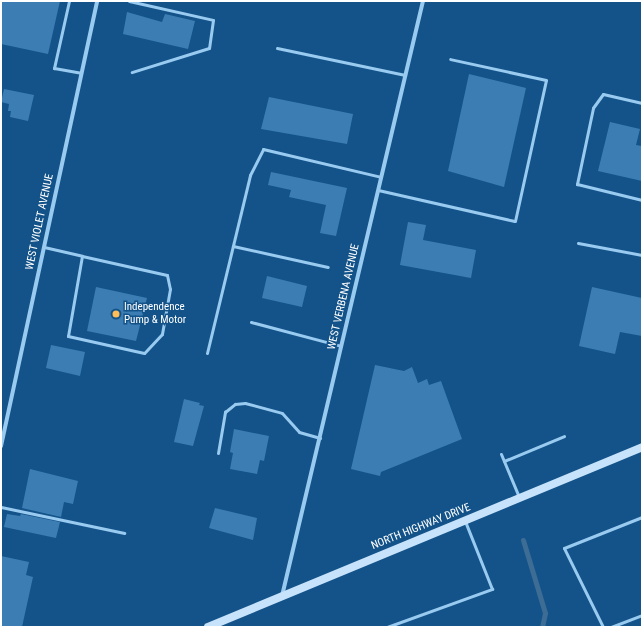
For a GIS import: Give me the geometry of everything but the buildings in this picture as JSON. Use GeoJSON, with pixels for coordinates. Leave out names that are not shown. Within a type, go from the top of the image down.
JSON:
{"type":"FeatureCollection","features":[{"type":"Feature","properties":{"kind":"street","name":"WEST VIOLET AVENUE"},"geometry":{"type":"LineString","coordinates":[[1,444],[97,1]]}},
{"type":"Feature","properties":{"kind":"street","name":"WEST VERBENA AVENUE"},"geometry":{"type":"LineString","coordinates":[[282,597],[423,1]]}},
{"type":"Feature","properties":{"kind":"street","name":"NORTH HIGHWAY DRIVE"},"geometry":{"type":"LineString","coordinates":[[208,627],[642,447]]}},
{"type":"Feature","properties":{"kind":"lane"},"geometry":{"type":"LineString","coordinates":[[69,1],[54,68],[81,73]]}},
{"type":"Feature","properties":{"kind":"lane"},"geometry":{"type":"LineString","coordinates":[[129,1],[213,20],[208,48],[132,72]]}},
{"type":"Feature","properties":{"kind":"lane"},"geometry":{"type":"LineString","coordinates":[[277,48],[405,75]]}},
{"type":"Feature","properties":{"kind":"lane"},"geometry":{"type":"LineString","coordinates":[[378,190],[516,221],[546,80],[450,59]]}},
{"type":"Feature","properties":{"kind":"lane"},"geometry":{"type":"LineString","coordinates":[[642,103],[602,94],[593,108],[577,184],[642,200]]}},
{"type":"Feature","properties":{"kind":"lane"},"geometry":{"type":"LineString","coordinates":[[207,353],[250,175],[262,149],[381,177]]}},
{"type":"Feature","properties":{"kind":"lane"},"geometry":{"type":"LineString","coordinates":[[578,243],[642,255]]}},
{"type":"Feature","properties":{"kind":"lane"},"geometry":{"type":"LineString","coordinates":[[233,246],[328,267]]}},
{"type":"Feature","properties":{"kind":"lane"},"geometry":{"type":"LineString","coordinates":[[44,247],[167,275],[170,288],[162,334],[144,353],[68,336],[82,256]]}},
{"type":"Feature","properties":{"kind":"lane"},"geometry":{"type":"LineString","coordinates":[[251,322],[342,346]]}},
{"type":"Feature","properties":{"kind":"lane"},"geometry":{"type":"LineString","coordinates":[[218,453],[225,412],[235,404],[245,403],[282,413],[298,432],[320,438]]}},
{"type":"Feature","properties":{"kind":"lane"},"geometry":{"type":"LineString","coordinates":[[504,461],[564,436]]}},
{"type":"Feature","properties":{"kind":"lane"},"geometry":{"type":"LineString","coordinates":[[501,454],[520,498]]}},
{"type":"Feature","properties":{"kind":"lane"},"geometry":{"type":"LineString","coordinates":[[1,507],[124,533]]}},
{"type":"Feature","properties":{"kind":"lane"},"geometry":{"type":"LineString","coordinates":[[603,627],[564,548],[642,517]]}},
{"type":"Feature","properties":{"kind":"lane"},"geometry":{"type":"LineString","coordinates":[[387,627],[492,589],[465,521]]}},
{"type":"Feature","properties":{"kind":"lane"},"geometry":{"type":"LineString","coordinates":[[611,627],[642,615]]}},
{"type":"Feature","properties":{"kind":"waterway"},"geometry":{"type":"LineString","coordinates":[[523,540],[545,613],[542,627]]}},
{"type":"Feature","properties":{"kind":"place","name":"Independence Pump & Motor"},"geometry":{"type":"Point","coordinates":[116,314]}}]}
